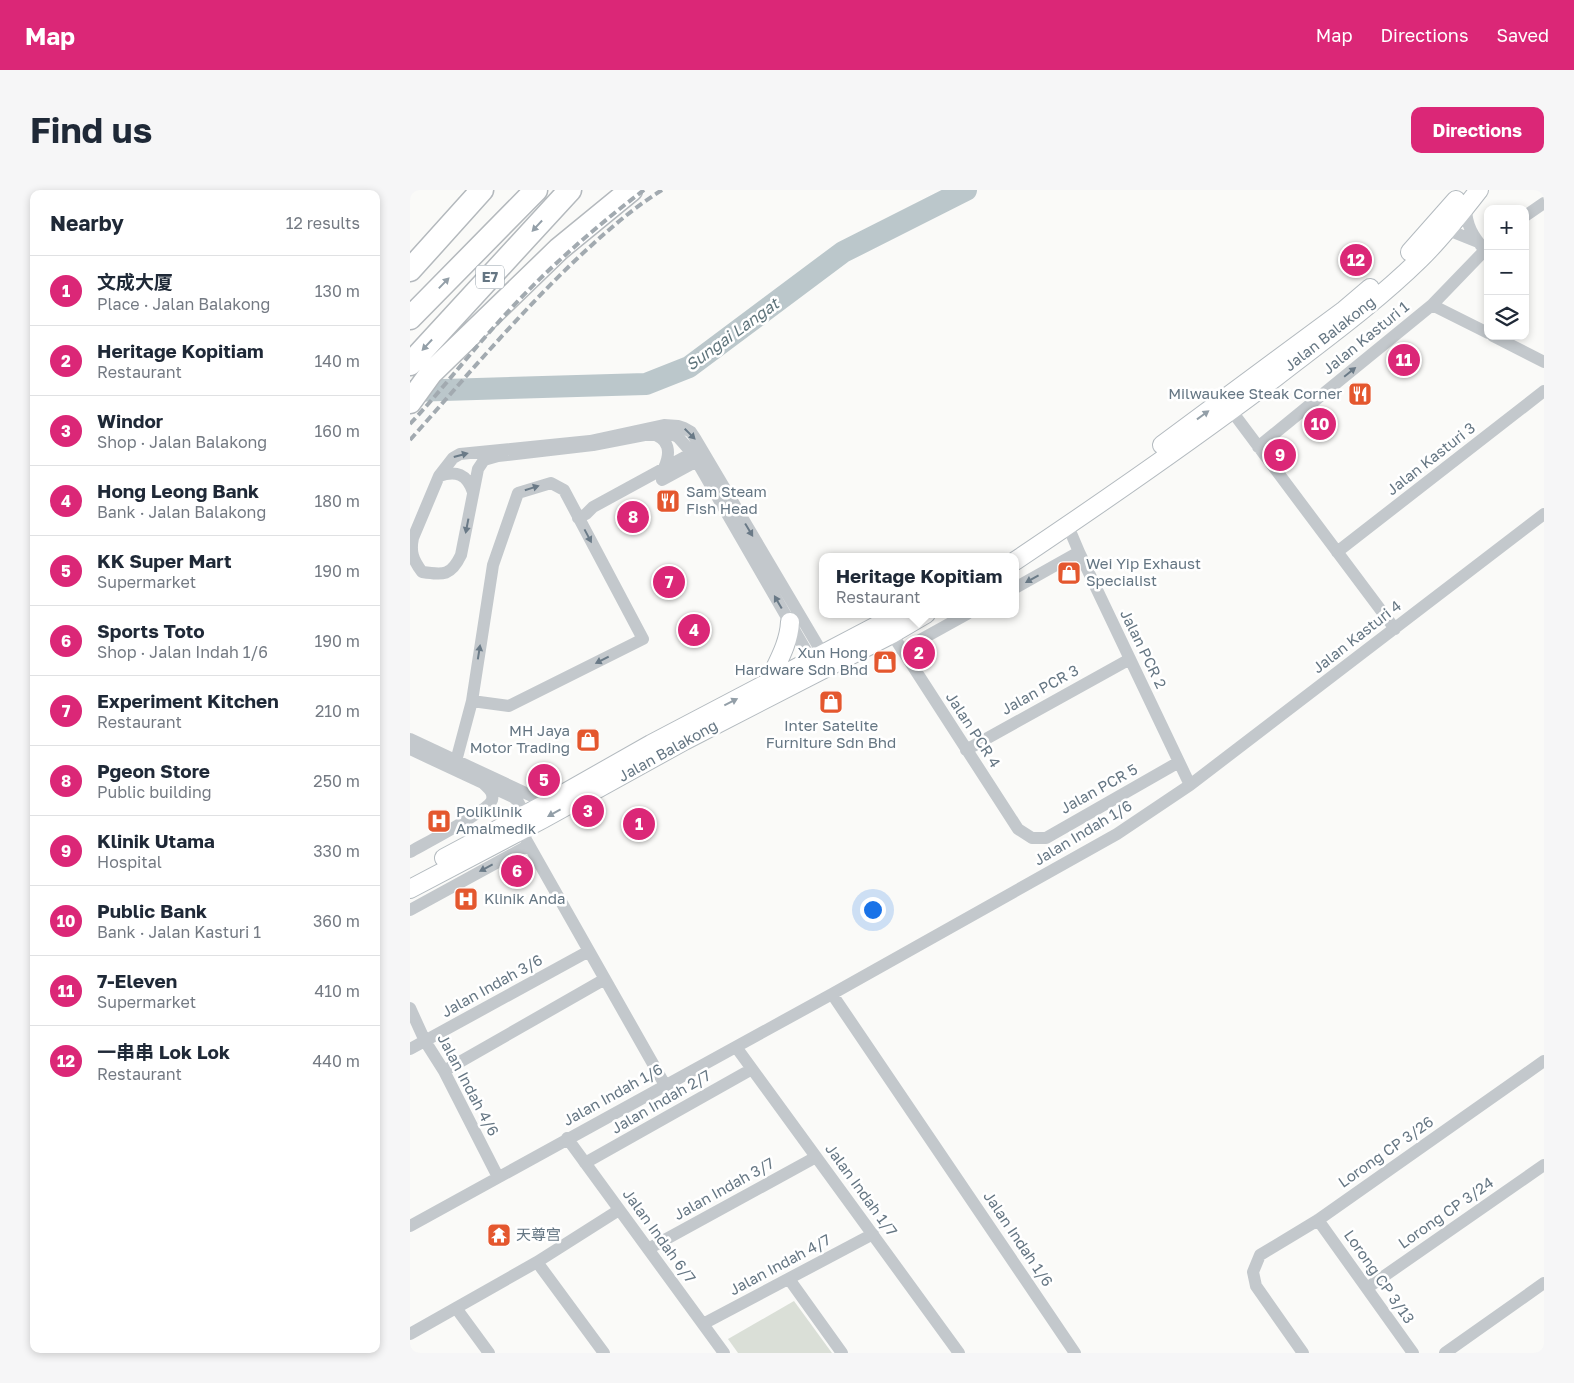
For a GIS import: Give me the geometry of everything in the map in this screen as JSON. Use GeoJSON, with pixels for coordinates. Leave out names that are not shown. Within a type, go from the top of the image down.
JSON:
{"type":"FeatureCollection","features":[{"type":"Feature","properties":{"kind":"highway"},"geometry":{"type":"LineString","coordinates":[[410,270],[482,190]]}},
{"type":"Feature","properties":{"kind":"highway","name":"E7"},"geometry":{"type":"LineString","coordinates":[[410,318],[536,190]]}},
{"type":"Feature","properties":{"kind":"highway","name":"E7"},"geometry":{"type":"LineString","coordinates":[[410,364],[570,190]]}},
{"type":"Feature","properties":{"kind":"highway"},"geometry":{"type":"LineString","coordinates":[[410,402],[434,365],[517,272],[582,214],[615,190]]}},
{"type":"Feature","properties":{"kind":"highway"},"geometry":{"type":"LineString","coordinates":[[410,385],[559,249],[631,190]]}},
{"type":"Feature","properties":{"kind":"street","name":"Jalan Balakong"},"geometry":{"type":"LineString","coordinates":[[1019,557],[1068,526],[1227,405],[1402,261],[1449,210],[1478,190]]}},
{"type":"Feature","properties":{"kind":"street","name":"Jalan Balakong"},"geometry":{"type":"LineString","coordinates":[[1007,553],[1227,405],[1355,316],[1420,260],[1448,230],[1464,198]]}},
{"type":"Feature","properties":{"kind":"street"},"geometry":{"type":"LineString","coordinates":[[1464,198],[1468,225],[1483,247]]}},
{"type":"Feature","properties":{"kind":"street"},"geometry":{"type":"LineString","coordinates":[[1529,213],[1544,203]]}},
{"type":"Feature","properties":{"kind":"street"},"geometry":{"type":"LineString","coordinates":[[1448,230],[1483,247]]}},
{"type":"Feature","properties":{"kind":"street","name":"Jalan Kasturi 1"},"geometry":{"type":"LineString","coordinates":[[1258,447],[1432,305],[1483,247]]}},
{"type":"Feature","properties":{"kind":"street"},"geometry":{"type":"LineString","coordinates":[[1432,305],[1484,331]]}},
{"type":"Feature","properties":{"kind":"street"},"geometry":{"type":"LineString","coordinates":[[1502,340],[1544,362]]}},
{"type":"Feature","properties":{"kind":"street","name":"Jalan Kasturi 3"},"geometry":{"type":"LineString","coordinates":[[1337,552],[1544,391]]}},
{"type":"Feature","properties":{"kind":"street"},"geometry":{"type":"LineString","coordinates":[[1227,405],[1395,629]]}},
{"type":"Feature","properties":{"kind":"street"},"geometry":{"type":"LineString","coordinates":[[820,662],[699,457],[678,437],[665,431],[593,445],[491,457],[484,460],[481,464],[473,492],[461,555],[454,568],[440,575],[422,572],[413,560],[410,548],[438,476],[452,458],[460,454],[590,440],[664,425],[678,426],[690,432],[699,457],[790,622],[820,662]]}},
{"type":"Feature","properties":{"kind":"street"},"geometry":{"type":"LineString","coordinates":[[652,434],[658,435],[665,442],[669,450],[668,460],[664,468]]}},
{"type":"Feature","properties":{"kind":"street"},"geometry":{"type":"LineString","coordinates":[[582,516],[593,507],[664,468],[699,457]]}},
{"type":"Feature","properties":{"kind":"street"},"geometry":{"type":"LineString","coordinates":[[582,516],[595,514],[699,457]]}},
{"type":"Feature","properties":{"kind":"street"},"geometry":{"type":"LineString","coordinates":[[438,476],[450,473],[461,475],[468,480],[473,492]]}},
{"type":"Feature","properties":{"kind":"street"},"geometry":{"type":"LineString","coordinates":[[456,760],[472,701],[494,565],[518,493],[551,483],[564,490],[582,516],[643,639],[509,706],[472,701]]}},
{"type":"Feature","properties":{"kind":"street","name":"Jalan Kasturi 4"},"geometry":{"type":"LineString","coordinates":[[1190,785],[1544,514]]}},
{"type":"Feature","properties":{"kind":"street","name":"Jalan PCR 2"},"geometry":{"type":"LineString","coordinates":[[1068,526],[1190,785]]}},
{"type":"Feature","properties":{"kind":"street"},"geometry":{"type":"LineString","coordinates":[[1019,586],[1079,552]]}},
{"type":"Feature","properties":{"kind":"street","name":"Jalan Balakong"},"geometry":{"type":"LineString","coordinates":[[410,889],[522,832],[684,741],[892,618]]}},
{"type":"Feature","properties":{"kind":"street","name":"Jalan Balakong"},"geometry":{"type":"LineString","coordinates":[[410,875],[522,832],[547,803],[651,744],[768,683],[892,634],[919,618]]}},
{"type":"Feature","properties":{"kind":"street"},"geometry":{"type":"LineString","coordinates":[[902,650],[960,618]]}},
{"type":"Feature","properties":{"kind":"street"},"geometry":{"type":"LineString","coordinates":[[768,683],[787,642],[790,622]]}},
{"type":"Feature","properties":{"kind":"street","name":"Jalan PCR 4"},"geometry":{"type":"LineString","coordinates":[[892,634],[1018,830],[1032,838]]}},
{"type":"Feature","properties":{"kind":"street","name":"Jalan PCR 3"},"geometry":{"type":"LineString","coordinates":[[966,750],[1130,659]]}},
{"type":"Feature","properties":{"kind":"street"},"geometry":{"type":"LineString","coordinates":[[410,739],[547,803]]}},
{"type":"Feature","properties":{"kind":"street"},"geometry":{"type":"LineString","coordinates":[[410,749],[482,782],[519,802],[522,832],[665,1086]]}},
{"type":"Feature","properties":{"kind":"street","name":"Jalan PCR 5"},"geometry":{"type":"LineString","coordinates":[[1032,838],[1046,838],[1179,762]]}},
{"type":"Feature","properties":{"kind":"street"},"geometry":{"type":"LineString","coordinates":[[410,852],[464,821],[489,804],[492,792],[482,782]]}},
{"type":"Feature","properties":{"kind":"street","name":"Jalan Indah 1/6"},"geometry":{"type":"LineString","coordinates":[[410,1226],[832,994],[1117,834],[1190,785]]}},
{"type":"Feature","properties":{"kind":"street"},"geometry":{"type":"LineString","coordinates":[[410,910],[522,832]]}},
{"type":"Feature","properties":{"kind":"street","name":"Jalan Indah 3/6"},"geometry":{"type":"LineString","coordinates":[[410,1049],[589,951]]}},
{"type":"Feature","properties":{"kind":"street"},"geometry":{"type":"LineString","coordinates":[[444,1071],[605,979]]}},
{"type":"Feature","properties":{"kind":"street","name":"Jalan Indah 1/6"},"geometry":{"type":"LineString","coordinates":[[832,994],[1075,1353]]}},
{"type":"Feature","properties":{"kind":"street","name":"Jalan Indah 4/6"},"geometry":{"type":"LineString","coordinates":[[410,1008],[425,1041],[444,1071],[498,1177]]}},
{"type":"Feature","properties":{"kind":"street","name":"Jalan Indah 1/7"},"geometry":{"type":"LineString","coordinates":[[736,1047],[959,1353]]}},
{"type":"Feature","properties":{"kind":"street","name":"Lorong CP 3/26"},"geometry":{"type":"LineString","coordinates":[[1303,1353],[1256,1286],[1252,1272],[1260,1255],[1318,1220],[1544,1062]]}},
{"type":"Feature","properties":{"kind":"street","name":"Jalan Indah 2/7"},"geometry":{"type":"LineString","coordinates":[[585,1163],[752,1068]]}},
{"type":"Feature","properties":{"kind":"street","name":"Jalan Indah 6/7"},"geometry":{"type":"LineString","coordinates":[[568,1138],[724,1353]]}},
{"type":"Feature","properties":{"kind":"street","name":"Jalan Indah 3/7"},"geometry":{"type":"LineString","coordinates":[[648,1249],[816,1157]]}},
{"type":"Feature","properties":{"kind":"street","name":"Lorong CP 3/24"},"geometry":{"type":"LineString","coordinates":[[1367,1288],[1544,1165]]}},
{"type":"Feature","properties":{"kind":"street"},"geometry":{"type":"LineString","coordinates":[[410,1334],[537,1262],[619,1210]]}},
{"type":"Feature","properties":{"kind":"street","name":"Lorong CP 3/13"},"geometry":{"type":"LineString","coordinates":[[1318,1220],[1413,1353]]}},
{"type":"Feature","properties":{"kind":"street","name":"Jalan Indah 4/7"},"geometry":{"type":"LineString","coordinates":[[703,1324],[873,1234]]}},
{"type":"Feature","properties":{"kind":"street"},"geometry":{"type":"LineString","coordinates":[[537,1262],[604,1353]]}},
{"type":"Feature","properties":{"kind":"street"},"geometry":{"type":"LineString","coordinates":[[789,1279],[842,1353]]}},
{"type":"Feature","properties":{"kind":"street"},"geometry":{"type":"LineString","coordinates":[[1445,1353],[1544,1283]]}},
{"type":"Feature","properties":{"kind":"street"},"geometry":{"type":"LineString","coordinates":[[456,1308],[485,1351]]}},
{"type":"Feature","properties":{"kind":"shaded area"},"geometry":{"type":"Polygon","coordinates":[[[794,1301],[832,1353],[738,1353],[728,1339],[794,1301]]]}},
{"type":"Feature","properties":{"kind":"waterway","name":"Sungai Langat"},"geometry":{"type":"LineString","coordinates":[[410,391],[646,384],[689,367],[843,252],[966,190]]}},
{"type":"Feature","properties":{"kind":"railway"},"geometry":{"type":"LineString","coordinates":[[410,424],[529,289],[585,238],[644,190]]}},
{"type":"Feature","properties":{"kind":"railway"},"geometry":{"type":"LineString","coordinates":[[410,440],[494,345],[559,276],[620,220],[662,190]]}},
{"type":"Feature","properties":{"kind":"place","name":"一串串 Lok Lok"},"geometry":{"type":"Point","coordinates":[1356,260]}},
{"type":"Feature","properties":{"kind":"place","name":"7-Eleven"},"geometry":{"type":"Point","coordinates":[1404,360]}},
{"type":"Feature","properties":{"kind":"place","name":"Milwaukee Steak Corner"},"geometry":{"type":"Point","coordinates":[1360,394]}},
{"type":"Feature","properties":{"kind":"place","name":"Public Bank"},"geometry":{"type":"Point","coordinates":[1320,424]}},
{"type":"Feature","properties":{"kind":"place","name":"Klinik Utama"},"geometry":{"type":"Point","coordinates":[1280,455]}},
{"type":"Feature","properties":{"kind":"place","name":"Sam Steam Fish Head"},"geometry":{"type":"Point","coordinates":[668,501]}},
{"type":"Feature","properties":{"kind":"place","name":"Pgeon Store"},"geometry":{"type":"Point","coordinates":[633,517]}},
{"type":"Feature","properties":{"kind":"place","name":"Wei Yip Exhaust Specialist"},"geometry":{"type":"Point","coordinates":[1069,573]}},
{"type":"Feature","properties":{"kind":"place","name":"Experiment Kitchen"},"geometry":{"type":"Point","coordinates":[669,582]}},
{"type":"Feature","properties":{"kind":"place","name":"Hong Leong Bank"},"geometry":{"type":"Point","coordinates":[694,630]}},
{"type":"Feature","properties":{"kind":"place","name":"Heritage Kopitiam"},"geometry":{"type":"Point","coordinates":[919,653]}},
{"type":"Feature","properties":{"kind":"place","name":"Xun Hong Hardware Sdn Bhd"},"geometry":{"type":"Point","coordinates":[885,662]}},
{"type":"Feature","properties":{"kind":"place","name":"Inter Satelite Furniture Sdn Bhd"},"geometry":{"type":"Point","coordinates":[831,702]}},
{"type":"Feature","properties":{"kind":"place","name":"MH Jaya Motor Trading"},"geometry":{"type":"Point","coordinates":[588,740]}},
{"type":"Feature","properties":{"kind":"place","name":"KK Super Mart"},"geometry":{"type":"Point","coordinates":[544,780]}},
{"type":"Feature","properties":{"kind":"place","name":"Windor"},"geometry":{"type":"Point","coordinates":[588,811]}},
{"type":"Feature","properties":{"kind":"place","name":"Poliklinik Amalmedik"},"geometry":{"type":"Point","coordinates":[439,821]}},
{"type":"Feature","properties":{"kind":"place","name":"文成大厦"},"geometry":{"type":"Point","coordinates":[639,824]}},
{"type":"Feature","properties":{"kind":"place","name":"Sports Toto"},"geometry":{"type":"Point","coordinates":[517,871]}},
{"type":"Feature","properties":{"kind":"place","name":"Klinik Anda"},"geometry":{"type":"Point","coordinates":[466,899]}},
{"type":"Feature","properties":{"kind":"place","name":"天尊宫"},"geometry":{"type":"Point","coordinates":[499,1235]}}]}
